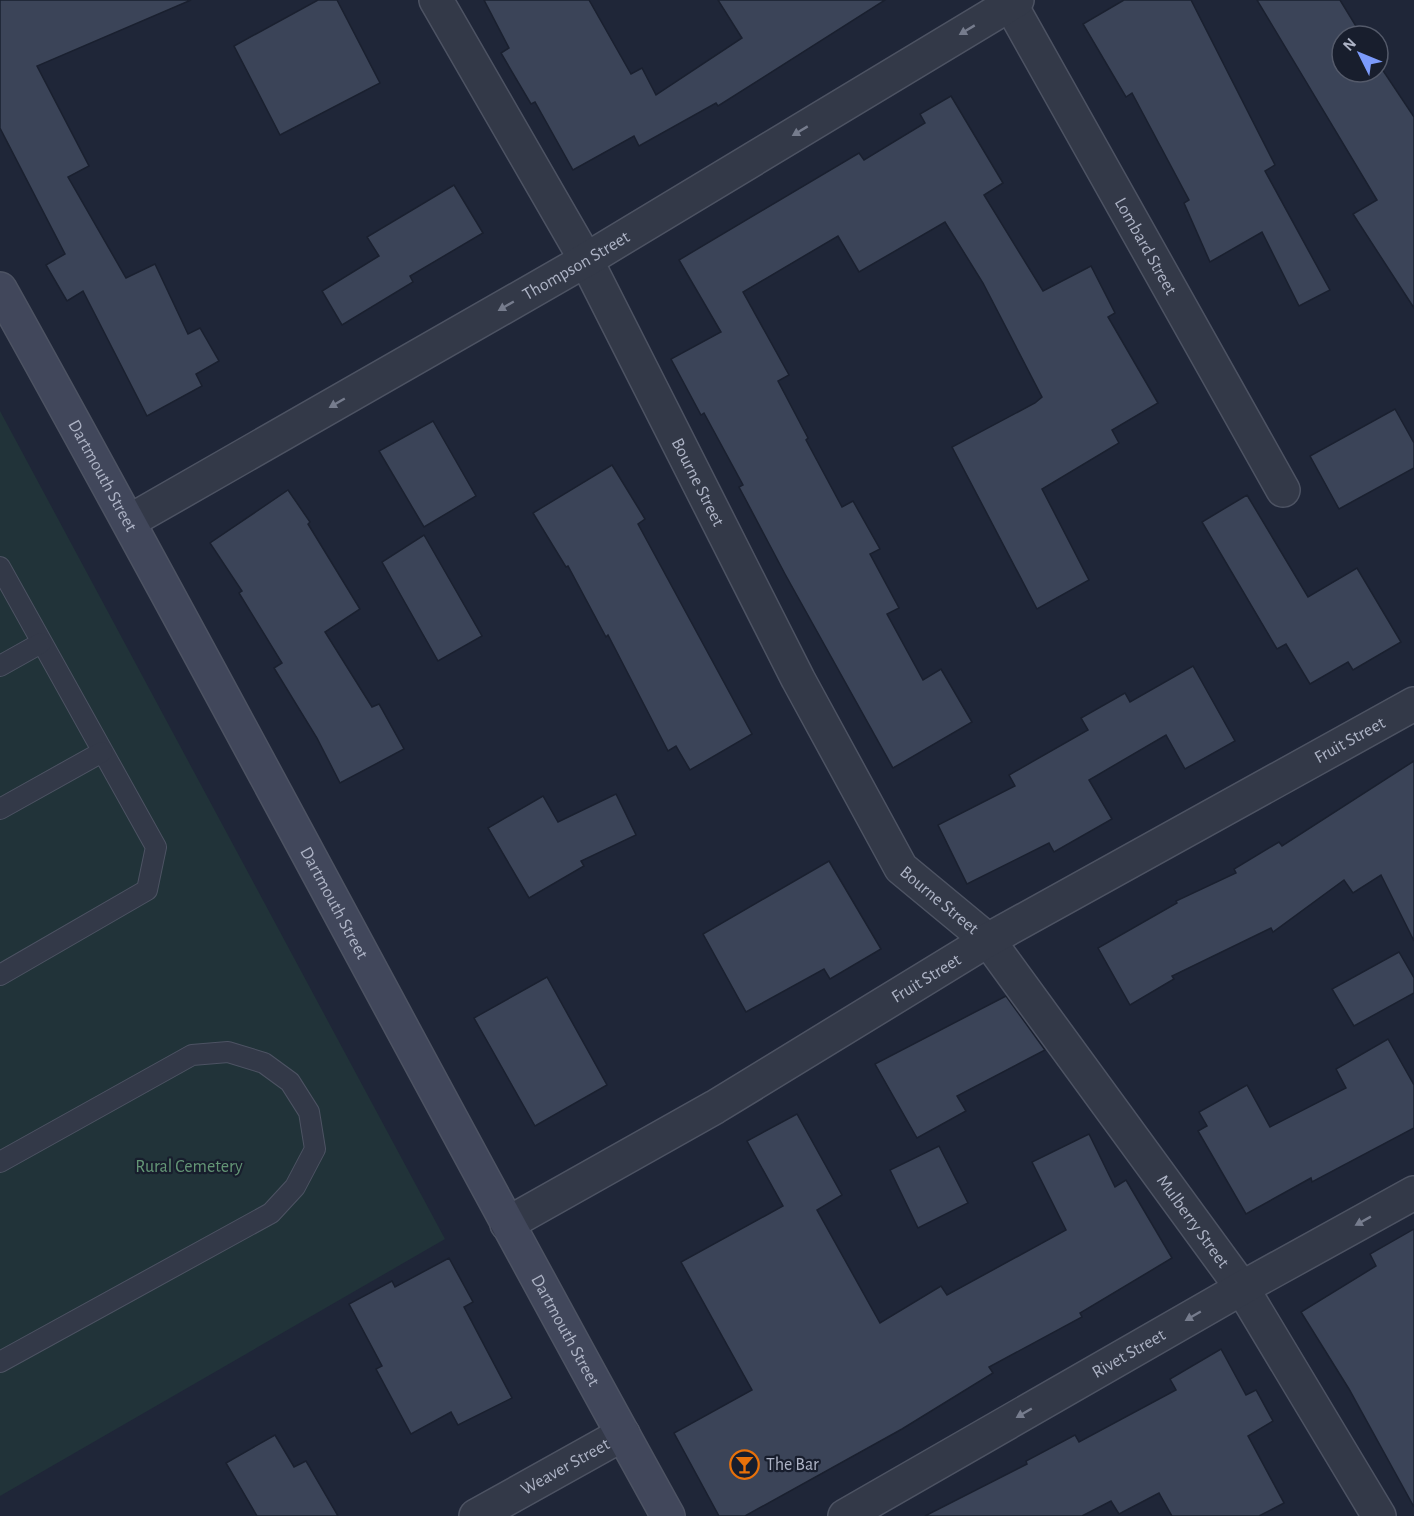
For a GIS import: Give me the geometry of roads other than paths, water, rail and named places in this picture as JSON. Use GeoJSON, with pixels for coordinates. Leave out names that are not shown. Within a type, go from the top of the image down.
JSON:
{"type":"FeatureCollection","features":[{"type":"Feature","properties":{"kind":"main road","name":"Dartmouth Street"},"geometry":{"type":"LineString","coordinates":[[0,289],[130,521],[507,1224],[668,1516]]}},
{"type":"Feature","properties":{"kind":"street","name":"Bourne Street"},"geometry":{"type":"LineString","coordinates":[[435,0],[586,260],[798,679],[901,868],[988,940]]}},
{"type":"Feature","properties":{"kind":"street","name":"Thompson Street"},"geometry":{"type":"LineString","coordinates":[[130,521],[586,260],[1012,1]]}},
{"type":"Feature","properties":{"kind":"street","name":"Lombard Street"},"geometry":{"type":"LineString","coordinates":[[1012,1],[1283,490]]}},
{"type":"Feature","properties":{"kind":"street","name":"Fruit Street"},"geometry":{"type":"LineString","coordinates":[[507,1224],[715,1107],[988,940],[1414,704]]}},
{"type":"Feature","properties":{"kind":"street","name":"Mulberry Street"},"geometry":{"type":"LineString","coordinates":[[988,940],[1242,1288],[1379,1516]]}},
{"type":"Feature","properties":{"kind":"street","name":"Rivet Street"},"geometry":{"type":"LineString","coordinates":[[845,1516],[1414,1192]]}},
{"type":"Feature","properties":{"kind":"street","name":"Weaver Street"},"geometry":{"type":"LineString","coordinates":[[476,1516],[622,1434]]}},
{"type":"Feature","properties":{"kind":"lane"},"geometry":{"type":"LineString","coordinates":[[0,567],[156,847],[147,890],[0,975]]}},
{"type":"Feature","properties":{"kind":"lane"},"geometry":{"type":"LineString","coordinates":[[0,666],[41,643]]}},
{"type":"Feature","properties":{"kind":"lane"},"geometry":{"type":"LineString","coordinates":[[0,809],[102,752]]}},
{"type":"Feature","properties":{"kind":"lane"},"geometry":{"type":"LineString","coordinates":[[0,1162],[192,1054],[228,1052],[264,1063],[290,1082],[309,1112],[315,1149],[296,1186],[271,1213],[0,1362]]}},
{"type":"Feature","properties":{"kind":"place","name":"The Bar"},"geometry":{"type":"Point","coordinates":[745,1464]}},
{"type":"Feature","properties":{"kind":"park label","name":"Rural Cemetery"},"geometry":{"type":"Point","coordinates":[189,1166]}}]}
